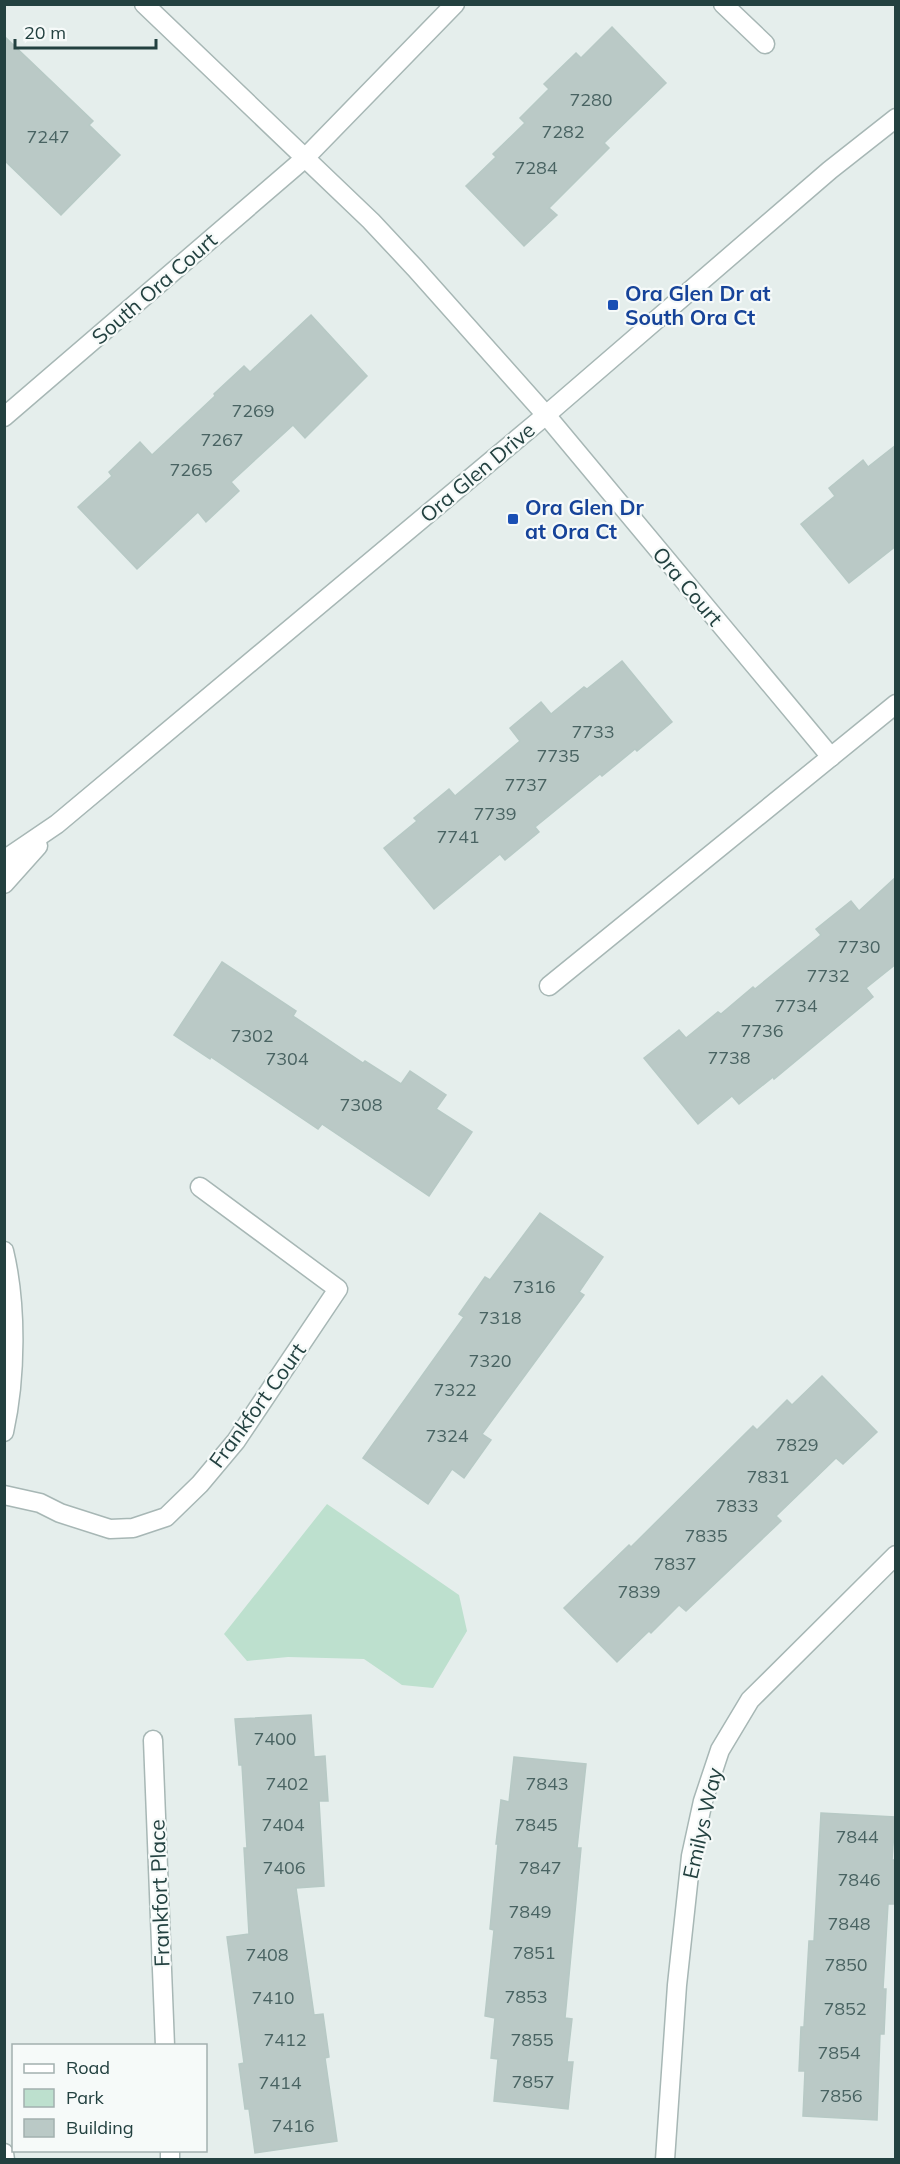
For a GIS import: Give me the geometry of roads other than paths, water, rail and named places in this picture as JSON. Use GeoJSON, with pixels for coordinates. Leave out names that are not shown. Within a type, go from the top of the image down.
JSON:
{"type":"FeatureCollection","features":[{"type":"Feature","properties":{"kind":"street"},"geometry":{"type":"LineString","coordinates":[[144,4],[370,221],[546,415]]}},
{"type":"Feature","properties":{"kind":"street","name":"South Ora Court"},"geometry":{"type":"LineString","coordinates":[[4,417],[304,159],[455,4]]}},
{"type":"Feature","properties":{"kind":"street"},"geometry":{"type":"LineString","coordinates":[[723,4],[765,44]]}},
{"type":"Feature","properties":{"kind":"street","name":"Ora Glen Drive"},"geometry":{"type":"LineString","coordinates":[[4,860],[57,824],[546,415],[830,170],[896,118]]}},
{"type":"Feature","properties":{"kind":"street","name":"Ora Court"},"geometry":{"type":"LineString","coordinates":[[546,415],[831,757]]}},
{"type":"Feature","properties":{"kind":"street"},"geometry":{"type":"LineString","coordinates":[[549,986],[896,704]]}},
{"type":"Feature","properties":{"kind":"street","name":"Ora Glen Drive"},"geometry":{"type":"LineString","coordinates":[[4,884],[57,824]]}},
{"type":"Feature","properties":{"kind":"street","name":"Frankfort Court"},"geometry":{"type":"LineString","coordinates":[[4,1495],[40,1503],[60,1513],[110,1529],[133,1528],[166,1517],[200,1484],[236,1441],[338,1289],[200,1187]]}},
{"type":"Feature","properties":{"kind":"street"},"geometry":{"type":"LineString","coordinates":[[4,1251],[10,1275],[13,1329],[10,1408],[4,1432]]}},
{"type":"Feature","properties":{"kind":"street","name":"Emilys Way"},"geometry":{"type":"LineString","coordinates":[[664,2160],[677,1985],[691,1856],[703,1801],[720,1749],[750,1700],[896,1555]]}},
{"type":"Feature","properties":{"kind":"street","name":"Frankfort Place"},"geometry":{"type":"LineString","coordinates":[[153,1740],[165,2044]]}},
{"type":"Feature","properties":{"kind":"street"},"geometry":{"type":"LineString","coordinates":[[4,2153],[5,2160]]}},
{"type":"Feature","properties":{"kind":"place","name":"Ora Glen Dr at South Ora Ct"},"geometry":{"type":"Point","coordinates":[613,305]}},
{"type":"Feature","properties":{"kind":"place","name":"Ora Glen Dr at Ora Ct"},"geometry":{"type":"Point","coordinates":[513,519]}}]}
